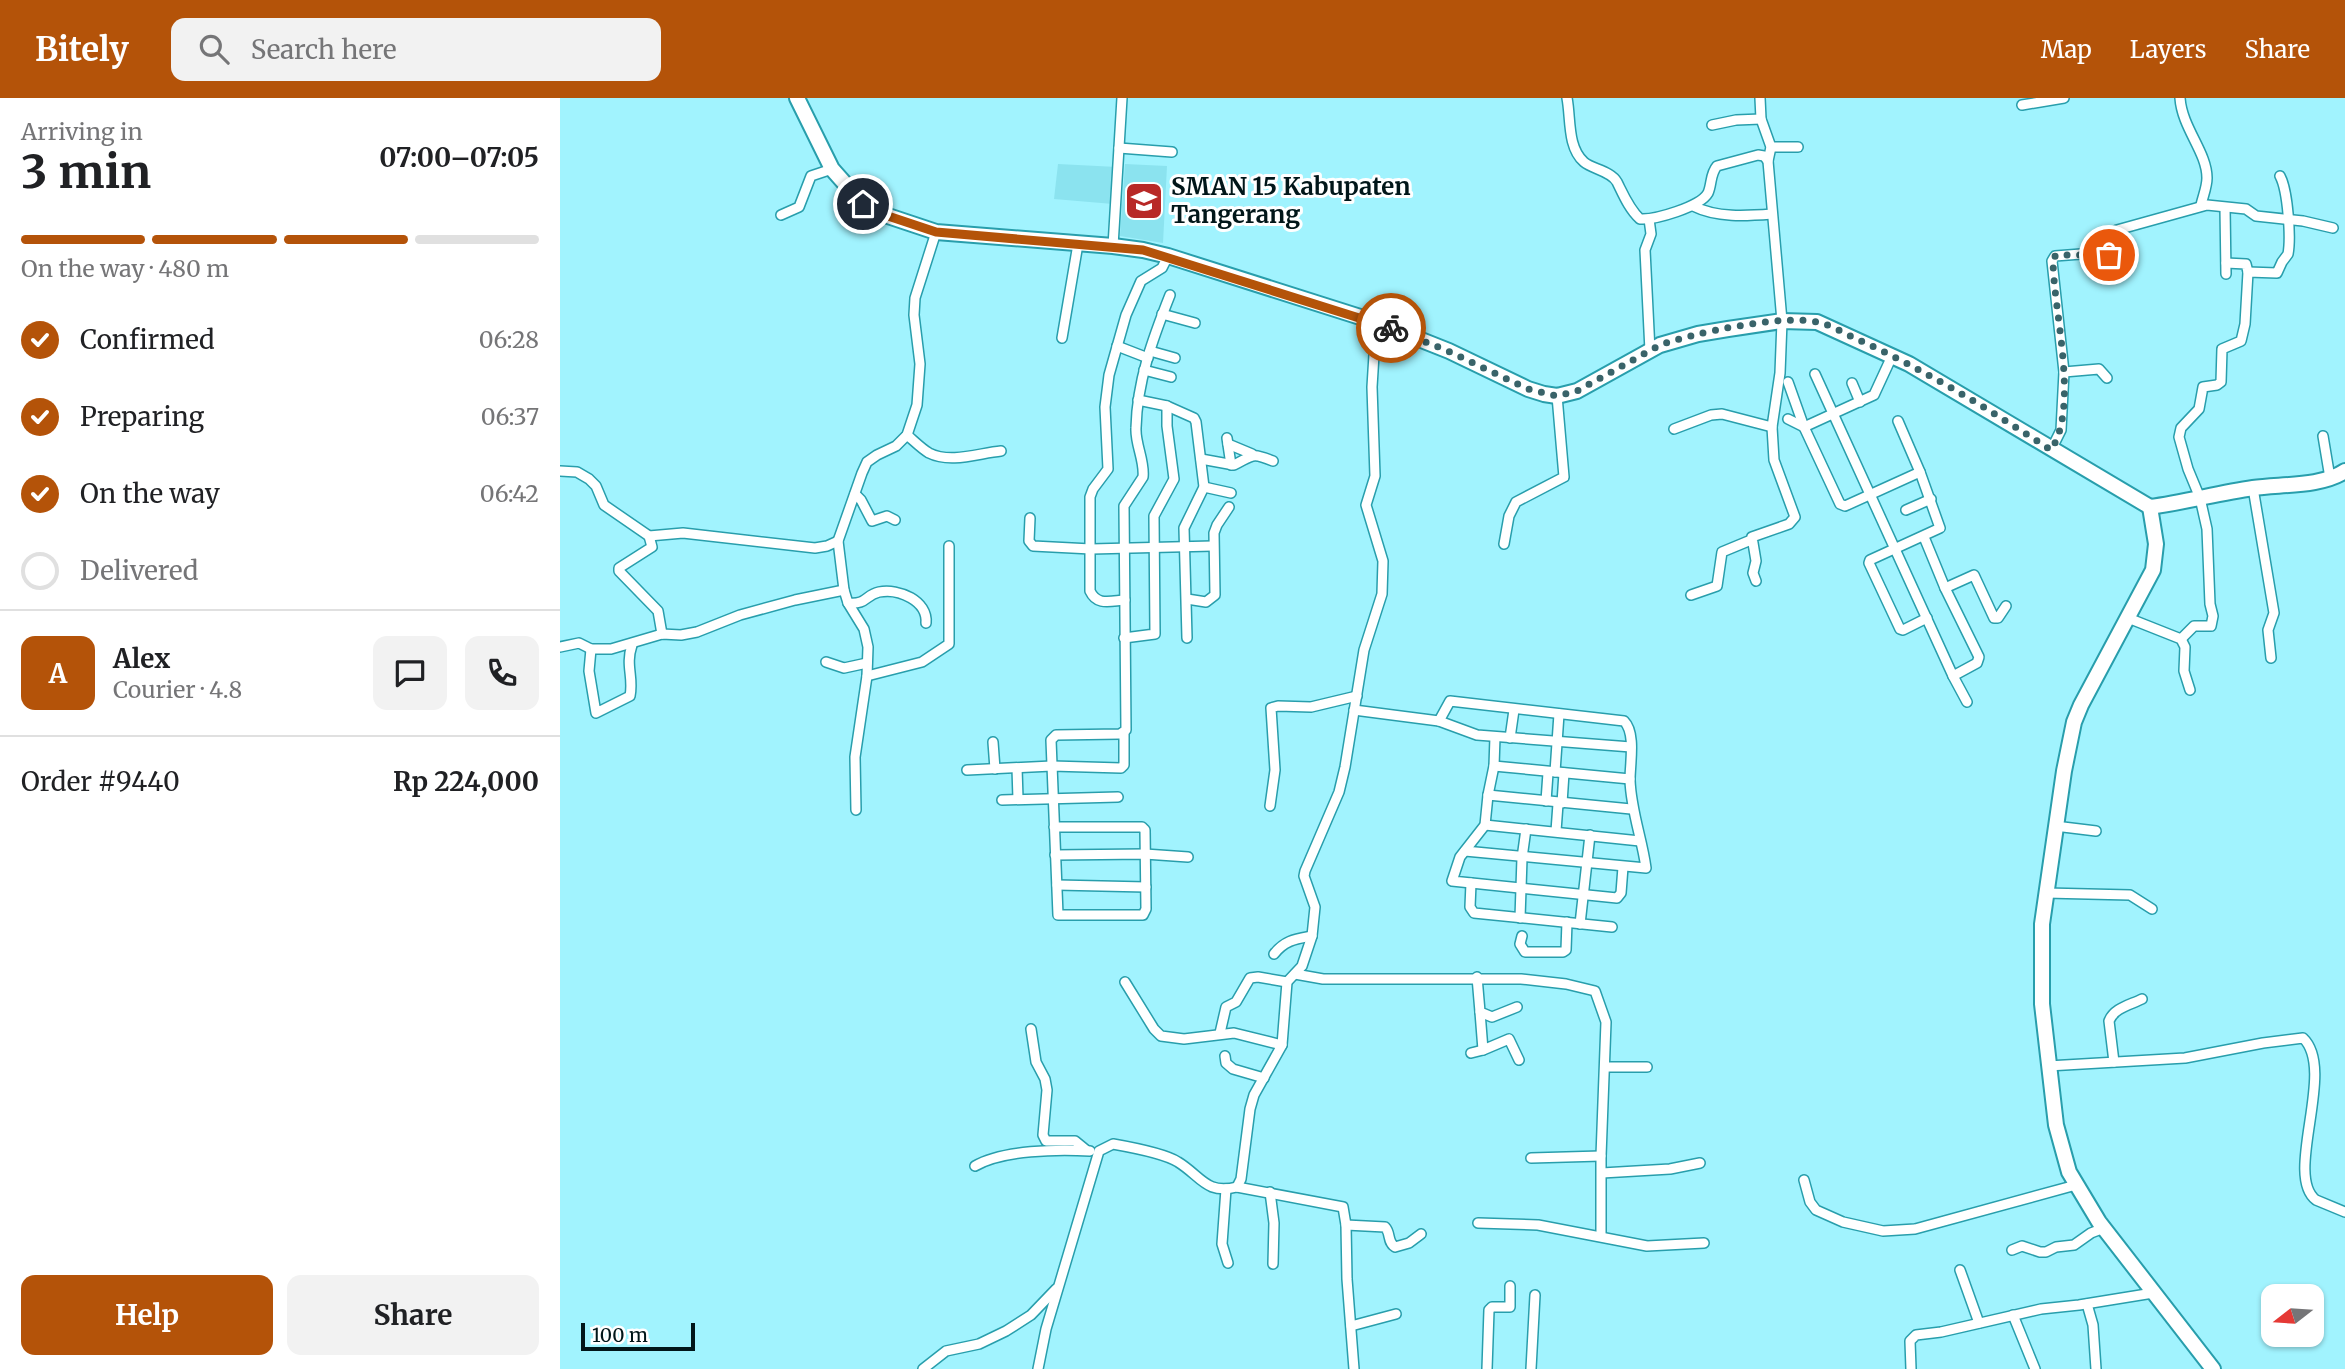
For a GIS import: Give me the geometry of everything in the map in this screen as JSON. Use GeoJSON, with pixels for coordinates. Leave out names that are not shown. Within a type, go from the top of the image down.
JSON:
{"type":"FeatureCollection","features":[{"type":"Feature","properties":{"kind":"main road"},"geometry":{"type":"LineString","coordinates":[[797,98],[832,169],[863,204],[885,215],[936,232],[1113,246],[1168,256],[1376,322],[1448,351],[1528,389],[1557,396],[1577,391],[1667,343],[1698,334],[1782,321],[1817,322],[1892,356],[2150,507],[2253,488],[2298,484],[2330,478],[2345,471]]}},
{"type":"Feature","properties":{"kind":"main road"},"geometry":{"type":"LineString","coordinates":[[2150,507],[2156,544],[2155,562],[2129,618],[2077,713],[2064,771],[2040,947],[2042,1004],[2056,1125],[2069,1172],[2104,1228],[2213,1369]]}},
{"type":"Feature","properties":{"kind":"street"},"geometry":{"type":"LineString","coordinates":[[1113,246],[1122,98]]}},
{"type":"Feature","properties":{"kind":"street"},"geometry":{"type":"LineString","coordinates":[[1567,98],[1572,140],[1577,154],[1585,163],[1613,177],[1640,219],[1649,219],[1693,206],[1707,193],[1713,170],[1717,166],[1758,155],[1768,161]]}},
{"type":"Feature","properties":{"kind":"street"},"geometry":{"type":"LineString","coordinates":[[1691,595],[1717,586],[1722,552],[1751,540],[1755,535],[1795,520],[1775,465],[1772,427],[1780,373],[1782,321],[1768,161],[1771,147],[1761,119],[1760,98]]}},
{"type":"Feature","properties":{"kind":"street"},"geometry":{"type":"LineString","coordinates":[[2022,106],[2064,98]]}},
{"type":"Feature","properties":{"kind":"street"},"geometry":{"type":"LineString","coordinates":[[2180,98],[2184,120],[2206,169],[2207,184],[2201,205]]}},
{"type":"Feature","properties":{"kind":"street"},"geometry":{"type":"LineString","coordinates":[[1712,125],[1761,119]]}},
{"type":"Feature","properties":{"kind":"street"},"geometry":{"type":"LineString","coordinates":[[1771,147],[1798,147]]}},
{"type":"Feature","properties":{"kind":"street"},"geometry":{"type":"LineString","coordinates":[[1119,148],[1172,152]]}},
{"type":"Feature","properties":{"kind":"street"},"geometry":{"type":"LineString","coordinates":[[781,215],[799,207],[811,176],[832,169]]}},
{"type":"Feature","properties":{"kind":"street"},"geometry":{"type":"LineString","coordinates":[[2248,272],[2273,274],[2279,271],[2281,262],[2289,251],[2284,186],[2280,176]]}},
{"type":"Feature","properties":{"kind":"street"},"geometry":{"type":"LineString","coordinates":[[2051,450],[2061,430],[2064,372],[2053,258],[2056,255],[2109,255],[2117,229],[2175,215],[2201,205],[2249,210],[2260,216],[2333,228]]}},
{"type":"Feature","properties":{"kind":"street"},"geometry":{"type":"LineString","coordinates":[[1693,206],[1701,210],[1739,216],[1772,214]]}},
{"type":"Feature","properties":{"kind":"street"},"geometry":{"type":"LineString","coordinates":[[2225,208],[2226,274]]}},
{"type":"Feature","properties":{"kind":"street"},"geometry":{"type":"LineString","coordinates":[[1649,219],[1651,234],[1645,250],[1650,351]]}},
{"type":"Feature","properties":{"kind":"street"},"geometry":{"type":"LineString","coordinates":[[856,810],[855,757],[867,676],[868,647],[864,629],[848,603],[844,590],[838,541],[867,462],[896,446],[907,435],[918,405],[920,364],[914,315],[915,298],[936,232]]}},
{"type":"Feature","properties":{"kind":"street"},"geometry":{"type":"LineString","coordinates":[[1062,338],[1077,244]]}},
{"type":"Feature","properties":{"kind":"street"},"geometry":{"type":"LineString","coordinates":[[1125,600],[1100,602],[1092,595],[1090,497],[1108,469],[1105,407],[1109,375],[1126,315],[1141,281],[1162,268],[1168,256]]}},
{"type":"Feature","properties":{"kind":"street"},"geometry":{"type":"LineString","coordinates":[[2181,639],[2193,626],[2213,624],[2207,529],[2200,498],[2179,437],[2181,428],[2199,409],[2203,387],[2221,383],[2222,349],[2241,341],[2245,324],[2248,272],[2246,264],[2226,263]]}},
{"type":"Feature","properties":{"kind":"street"},"geometry":{"type":"LineString","coordinates":[[967,770],[1052,766],[1123,767],[1124,506],[1144,472],[1135,431],[1138,400],[1144,370],[1170,295]]}},
{"type":"Feature","properties":{"kind":"street"},"geometry":{"type":"LineString","coordinates":[[1162,314],[1195,323]]}},
{"type":"Feature","properties":{"kind":"street"},"geometry":{"type":"LineString","coordinates":[[1237,1186],[1241,1180],[1254,1095],[1282,1045],[1287,982],[1302,966],[1312,936],[1315,906],[1304,876],[1305,871],[1339,792],[1359,712],[1357,695],[1364,650],[1382,594],[1381,547],[1366,505],[1375,470],[1372,387],[1376,322]]}},
{"type":"Feature","properties":{"kind":"street"},"geometry":{"type":"LineString","coordinates":[[1117,346],[1175,358]]}},
{"type":"Feature","properties":{"kind":"street"},"geometry":{"type":"LineString","coordinates":[[1804,427],[1860,402],[1878,390],[1892,356]]}},
{"type":"Feature","properties":{"kind":"street"},"geometry":{"type":"LineString","coordinates":[[2064,372],[2099,369],[2107,378]]}},
{"type":"Feature","properties":{"kind":"street"},"geometry":{"type":"LineString","coordinates":[[1144,370],[1171,377]]}},
{"type":"Feature","properties":{"kind":"street"},"geometry":{"type":"LineString","coordinates":[[1815,374],[1967,702]]}},
{"type":"Feature","properties":{"kind":"street"},"geometry":{"type":"LineString","coordinates":[[1788,382],[1804,427],[1840,504],[1845,506],[1920,472]]}},
{"type":"Feature","properties":{"kind":"street"},"geometry":{"type":"LineString","coordinates":[[1852,383],[1860,402]]}},
{"type":"Feature","properties":{"kind":"street"},"geometry":{"type":"LineString","coordinates":[[1504,544],[1509,516],[1516,502],[1564,477],[1557,396]]}},
{"type":"Feature","properties":{"kind":"street"},"geometry":{"type":"LineString","coordinates":[[1138,400],[1167,406],[1194,418],[1204,487],[1185,524],[1187,638]]}},
{"type":"Feature","properties":{"kind":"street"},"geometry":{"type":"LineString","coordinates":[[1124,638],[1155,634],[1156,510],[1174,484],[1167,406]]}},
{"type":"Feature","properties":{"kind":"street"},"geometry":{"type":"LineString","coordinates":[[1674,429],[1711,415],[1722,414],[1772,427]]}},
{"type":"Feature","properties":{"kind":"street"},"geometry":{"type":"LineString","coordinates":[[1788,419],[1804,427]]}},
{"type":"Feature","properties":{"kind":"street"},"geometry":{"type":"LineString","coordinates":[[1898,421],[1940,526],[1939,530],[1870,560],[1869,563],[1900,629],[1927,618]]}},
{"type":"Feature","properties":{"kind":"street"},"geometry":{"type":"LineString","coordinates":[[907,435],[928,452],[939,456],[968,457],[1001,451]]}},
{"type":"Feature","properties":{"kind":"street"},"geometry":{"type":"LineString","coordinates":[[2323,436],[2330,478]]}},
{"type":"Feature","properties":{"kind":"street"},"geometry":{"type":"LineString","coordinates":[[1231,465],[1228,441],[1252,454],[1273,461]]}},
{"type":"Feature","properties":{"kind":"street"},"geometry":{"type":"LineString","coordinates":[[1201,458],[1231,465],[1252,454]]}},
{"type":"Feature","properties":{"kind":"street"},"geometry":{"type":"LineString","coordinates":[[560,471],[577,472],[589,480],[596,486],[604,505],[649,536],[682,533],[815,548],[838,541]]}},
{"type":"Feature","properties":{"kind":"street"},"geometry":{"type":"LineString","coordinates":[[1204,487],[1231,494]]}},
{"type":"Feature","properties":{"kind":"street"},"geometry":{"type":"LineString","coordinates":[[2253,488],[2274,613],[2268,630],[2271,658]]}},
{"type":"Feature","properties":{"kind":"street"},"geometry":{"type":"LineString","coordinates":[[855,494],[872,521],[887,516],[895,520]]}},
{"type":"Feature","properties":{"kind":"street"},"geometry":{"type":"LineString","coordinates":[[1906,510],[1931,499]]}},
{"type":"Feature","properties":{"kind":"street"},"geometry":{"type":"LineString","coordinates":[[1186,599],[1206,602],[1215,595],[1213,546],[1217,525],[1229,507]]}},
{"type":"Feature","properties":{"kind":"street"},"geometry":{"type":"LineString","coordinates":[[1030,519],[1029,541],[1033,546],[1091,549],[1213,546]]}},
{"type":"Feature","properties":{"kind":"street"},"geometry":{"type":"LineString","coordinates":[[649,536],[652,547],[619,568],[619,571],[658,611],[662,634]]}},
{"type":"Feature","properties":{"kind":"street"},"geometry":{"type":"LineString","coordinates":[[1924,537],[1945,588],[1979,657],[1977,663],[1953,676]]}},
{"type":"Feature","properties":{"kind":"street"},"geometry":{"type":"LineString","coordinates":[[1751,540],[1756,561],[1753,573],[1756,581]]}},
{"type":"Feature","properties":{"kind":"street"},"geometry":{"type":"LineString","coordinates":[[867,676],[922,662],[949,645],[949,546]]}},
{"type":"Feature","properties":{"kind":"street"},"geometry":{"type":"LineString","coordinates":[[1945,588],[1974,575],[1994,618],[1998,618],[2006,606]]}},
{"type":"Feature","properties":{"kind":"street"},"geometry":{"type":"LineString","coordinates":[[560,646],[579,643],[590,649],[611,649],[632,645],[662,634],[697,632],[740,615],[844,590]]}},
{"type":"Feature","properties":{"kind":"street"},"geometry":{"type":"LineString","coordinates":[[848,603],[861,604],[877,593],[896,593],[914,600],[922,607],[926,623]]}},
{"type":"Feature","properties":{"kind":"street"},"geometry":{"type":"LineString","coordinates":[[2129,618],[2181,639],[2185,651],[2184,671],[2190,690]]}},
{"type":"Feature","properties":{"kind":"street"},"geometry":{"type":"LineString","coordinates":[[590,649],[596,713],[630,696],[632,690],[627,665],[632,645]]}},
{"type":"Feature","properties":{"kind":"street"},"geometry":{"type":"LineString","coordinates":[[826,662],[844,668],[867,663]]}},
{"type":"Feature","properties":{"kind":"street"},"geometry":{"type":"LineString","coordinates":[[1270,806],[1275,770],[1271,709],[1278,706],[1311,707],[1357,695]]}},
{"type":"Feature","properties":{"kind":"street"},"geometry":{"type":"LineString","coordinates":[[1437,721],[1450,701],[1626,721],[1631,747],[1632,809],[1646,868],[1465,851]]}},
{"type":"Feature","properties":{"kind":"street"},"geometry":{"type":"LineString","coordinates":[[1510,738],[1514,710]]}},
{"type":"Feature","properties":{"kind":"street"},"geometry":{"type":"LineString","coordinates":[[1359,712],[1437,721],[1469,733],[1495,737],[1631,747]]}},
{"type":"Feature","properties":{"kind":"street"},"geometry":{"type":"LineString","coordinates":[[1556,831],[1560,803],[1556,773],[1559,713]]}},
{"type":"Feature","properties":{"kind":"street"},"geometry":{"type":"LineString","coordinates":[[1054,827],[1142,827],[1146,835],[1146,909],[1143,915],[1059,916],[1055,855],[1054,827],[1053,799],[1052,766],[1051,740],[1056,735],[1124,733]]}},
{"type":"Feature","properties":{"kind":"street"},"geometry":{"type":"LineString","coordinates":[[1495,737],[1494,766],[1485,825],[1465,851],[1451,879],[1454,882],[1619,898],[1623,867]]}},
{"type":"Feature","properties":{"kind":"street"},"geometry":{"type":"LineString","coordinates":[[993,742],[995,769]]}},
{"type":"Feature","properties":{"kind":"street"},"geometry":{"type":"LineString","coordinates":[[1494,766],[1630,779]]}},
{"type":"Feature","properties":{"kind":"street"},"geometry":{"type":"LineString","coordinates":[[1017,768],[1018,799]]}},
{"type":"Feature","properties":{"kind":"street"},"geometry":{"type":"LineString","coordinates":[[1546,801],[1556,773]]}},
{"type":"Feature","properties":{"kind":"street"},"geometry":{"type":"LineString","coordinates":[[1488,796],[1632,809]]}},
{"type":"Feature","properties":{"kind":"street"},"geometry":{"type":"LineString","coordinates":[[1002,800],[1118,797]]}},
{"type":"Feature","properties":{"kind":"street"},"geometry":{"type":"LineString","coordinates":[[1485,825],[1640,841]]}},
{"type":"Feature","properties":{"kind":"street"},"geometry":{"type":"LineString","coordinates":[[2055,826],[2096,831]]}},
{"type":"Feature","properties":{"kind":"street"},"geometry":{"type":"LineString","coordinates":[[1520,918],[1526,829]]}},
{"type":"Feature","properties":{"kind":"street"},"geometry":{"type":"LineString","coordinates":[[1580,924],[1590,835]]}},
{"type":"Feature","properties":{"kind":"street"},"geometry":{"type":"LineString","coordinates":[[1055,855],[1145,854],[1188,857]]}},
{"type":"Feature","properties":{"kind":"street"},"geometry":{"type":"LineString","coordinates":[[1471,883],[1470,907],[1474,913],[1612,927]]}},
{"type":"Feature","properties":{"kind":"street"},"geometry":{"type":"LineString","coordinates":[[1057,885],[1146,887]]}},
{"type":"Feature","properties":{"kind":"street"},"geometry":{"type":"LineString","coordinates":[[2046,893],[2130,895],[2138,897],[2152,909]]}},
{"type":"Feature","properties":{"kind":"street"},"geometry":{"type":"LineString","coordinates":[[1521,936],[1520,944],[1525,952],[1563,952],[1566,950],[1567,922]]}},
{"type":"Feature","properties":{"kind":"street"},"geometry":{"type":"LineString","coordinates":[[1274,954],[1289,940],[1312,936]]}},
{"type":"Feature","properties":{"kind":"street"},"geometry":{"type":"LineString","coordinates":[[1295,974],[1323,979],[1521,979],[1566,984],[1595,991],[1606,1022],[1601,1236]]}},
{"type":"Feature","properties":{"kind":"street"},"geometry":{"type":"LineString","coordinates":[[1220,1033],[1226,1007],[1236,1002],[1250,978],[1258,976],[1287,982]]}},
{"type":"Feature","properties":{"kind":"street"},"geometry":{"type":"LineString","coordinates":[[1477,977],[1483,1050]]}},
{"type":"Feature","properties":{"kind":"street"},"geometry":{"type":"LineString","coordinates":[[1125,982],[1161,1036],[1184,1038],[1234,1033],[1282,1045]]}},
{"type":"Feature","properties":{"kind":"street"},"geometry":{"type":"LineString","coordinates":[[2114,1062],[2111,1016],[2115,1011],[2142,999]]}},
{"type":"Feature","properties":{"kind":"street"},"geometry":{"type":"LineString","coordinates":[[1480,1012],[1492,1017],[1517,1007]]}},
{"type":"Feature","properties":{"kind":"street"},"geometry":{"type":"LineString","coordinates":[[1031,1029],[1036,1062],[1045,1079],[1047,1090],[1043,1135],[1046,1141],[1075,1141],[1086,1150]]}},
{"type":"Feature","properties":{"kind":"street"},"geometry":{"type":"LineString","coordinates":[[2049,1066],[2185,1058],[2303,1038],[2311,1050],[2314,1067],[2305,1169],[2307,1187],[2316,1200],[2345,1212]]}},
{"type":"Feature","properties":{"kind":"street"},"geometry":{"type":"LineString","coordinates":[[1471,1054],[1509,1039],[1519,1060]]}},
{"type":"Feature","properties":{"kind":"street"},"geometry":{"type":"LineString","coordinates":[[1225,1056],[1226,1063],[1233,1069],[1264,1078]]}},
{"type":"Feature","properties":{"kind":"street"},"geometry":{"type":"LineString","coordinates":[[1605,1067],[1647,1067]]}},
{"type":"Feature","properties":{"kind":"street"},"geometry":{"type":"LineString","coordinates":[[975,1166],[992,1157],[1099,1151],[1113,1144],[1178,1162],[1204,1184],[1226,1189],[1237,1186],[1339,1205],[1345,1211],[1354,1369]]}},
{"type":"Feature","properties":{"kind":"street"},"geometry":{"type":"LineString","coordinates":[[1038,1369],[1046,1329],[1099,1151]]}},
{"type":"Feature","properties":{"kind":"street"},"geometry":{"type":"LineString","coordinates":[[1531,1158],[1601,1156]]}},
{"type":"Feature","properties":{"kind":"street"},"geometry":{"type":"LineString","coordinates":[[1602,1173],[1670,1169],[1700,1164]]}},
{"type":"Feature","properties":{"kind":"street"},"geometry":{"type":"LineString","coordinates":[[1804,1180],[1810,1202],[1816,1210],[1843,1222],[1883,1231],[1915,1229],[2076,1185]]}},
{"type":"Feature","properties":{"kind":"street"},"geometry":{"type":"LineString","coordinates":[[1226,1189],[1223,1244],[1228,1263]]}},
{"type":"Feature","properties":{"kind":"street"},"geometry":{"type":"LineString","coordinates":[[1270,1192],[1274,1223],[1273,1264]]}},
{"type":"Feature","properties":{"kind":"street"},"geometry":{"type":"LineString","coordinates":[[1478,1223],[1538,1225],[1647,1245],[1704,1243]]}},
{"type":"Feature","properties":{"kind":"street"},"geometry":{"type":"LineString","coordinates":[[1346,1225],[1385,1227],[1390,1242],[1395,1247],[1409,1243],[1421,1234]]}},
{"type":"Feature","properties":{"kind":"street"},"geometry":{"type":"LineString","coordinates":[[2012,1250],[2022,1245],[2046,1252],[2056,1247],[2074,1245],[2104,1228]]}},
{"type":"Feature","properties":{"kind":"street"},"geometry":{"type":"LineString","coordinates":[[1960,1270],[1979,1323]]}},
{"type":"Feature","properties":{"kind":"street"},"geometry":{"type":"LineString","coordinates":[[923,1369],[946,1351],[979,1344],[1006,1331],[1031,1315],[1060,1283]]}},
{"type":"Feature","properties":{"kind":"street"},"geometry":{"type":"LineString","coordinates":[[1487,1369],[1489,1310],[1492,1307],[1510,1307],[1510,1286]]}},
{"type":"Feature","properties":{"kind":"street"},"geometry":{"type":"LineString","coordinates":[[1911,1369],[1910,1341],[1914,1336],[2041,1309],[2152,1293]]}},
{"type":"Feature","properties":{"kind":"street"},"geometry":{"type":"LineString","coordinates":[[1531,1369],[1535,1295]]}},
{"type":"Feature","properties":{"kind":"street"},"geometry":{"type":"LineString","coordinates":[[2087,1304],[2093,1325],[2096,1369]]}},
{"type":"Feature","properties":{"kind":"street"},"geometry":{"type":"LineString","coordinates":[[1350,1326],[1396,1314]]}},
{"type":"Feature","properties":{"kind":"street"},"geometry":{"type":"LineString","coordinates":[[2013,1315],[2035,1369]]}},
{"type":"Feature","properties":{"kind":"shaded area"},"geometry":{"type":"Polygon","coordinates":[[[1058,164],[1117,167],[1113,204],[1054,199],[1058,164]]]}},
{"type":"Feature","properties":{"kind":"shaded area","name":"SMAN 15 Kabupaten Tangerang"},"geometry":{"type":"Polygon","coordinates":[[[1125,164],[1167,166],[1163,243],[1120,236],[1125,164]]]}},
{"type":"Feature","properties":{"kind":"way so far"},"geometry":{"type":"LineString","coordinates":[[1391,328],[1448,351],[1528,389],[1557,396],[1577,391],[1674,340],[1782,321],[1817,322],[1909,364],[2051,450],[2061,430],[2064,372],[2053,259],[2056,255],[2109,255]]}},
{"type":"Feature","properties":{"kind":"place","name":"SMAN 15 Kabupaten Tangerang"},"geometry":{"type":"Point","coordinates":[1144,201]}},
{"type":"Feature","properties":{"kind":"route"},"geometry":{"type":"LineString","coordinates":[[863,204],[885,215],[936,232],[1143,250],[1391,328]]}}]}
